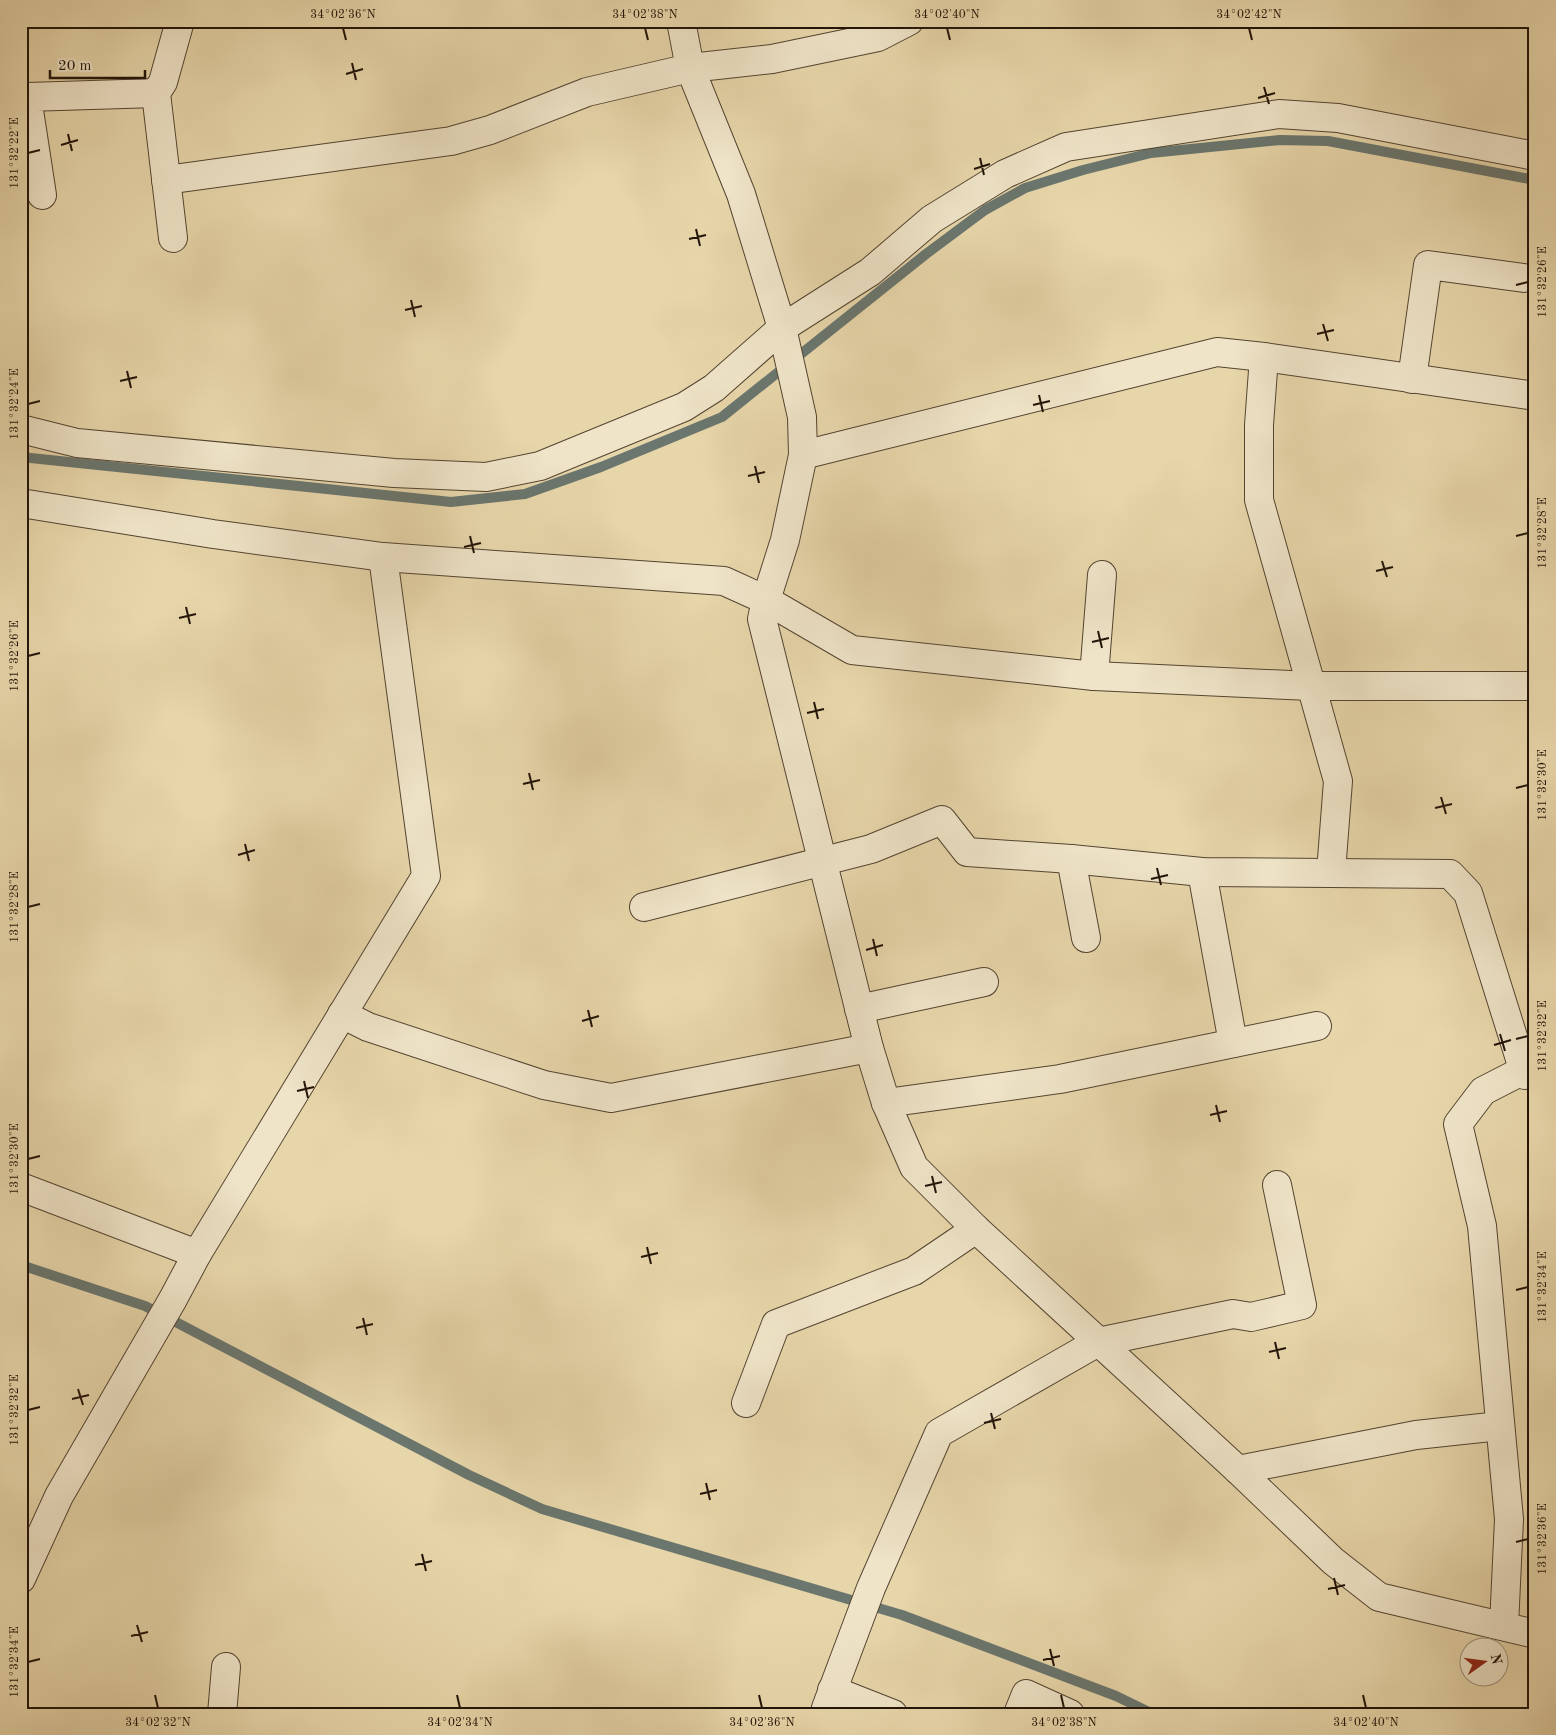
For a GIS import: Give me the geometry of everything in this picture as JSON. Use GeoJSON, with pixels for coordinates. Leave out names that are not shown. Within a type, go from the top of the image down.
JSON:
{"type":"FeatureCollection","features":[{"type":"Feature","properties":{"kind":"street"},"geometry":{"type":"LineString","coordinates":[[173,238],[156,93],[162,82],[180,21]]}},
{"type":"Feature","properties":{"kind":"street"},"geometry":{"type":"LineString","coordinates":[[681,21],[690,68],[741,194],[784,334],[802,417],[803,455],[785,540],[762,619],[869,1048],[886,1103],[914,1167],[976,1229],[1238,1470],[1333,1561],[1379,1597],[1535,1634]]}},
{"type":"Feature","properties":{"kind":"street"},"geometry":{"type":"LineString","coordinates":[[166,180],[451,141],[490,130],[588,92],[690,68],[772,59],[872,29],[909,21]]}},
{"type":"Feature","properties":{"kind":"street"},"geometry":{"type":"LineString","coordinates":[[42,195],[27,97],[156,93]]}},
{"type":"Feature","properties":{"kind":"street"},"geometry":{"type":"LineString","coordinates":[[21,429],[77,443],[394,473],[486,477],[540,466],[684,407],[714,388],[784,334],[870,272],[932,219],[1005,174],[1066,147],[1279,114],[1338,118],[1535,156]]}},
{"type":"Feature","properties":{"kind":"street"},"geometry":{"type":"LineString","coordinates":[[1412,379],[1428,265],[1524,278]]}},
{"type":"Feature","properties":{"kind":"street"},"geometry":{"type":"LineString","coordinates":[[803,455],[1217,352],[1535,396]]}},
{"type":"Feature","properties":{"kind":"street"},"geometry":{"type":"LineString","coordinates":[[1264,357],[1259,425],[1259,500],[1338,782],[1331,872]]}},
{"type":"Feature","properties":{"kind":"street"},"geometry":{"type":"LineString","coordinates":[[21,503],[213,534],[383,557],[724,582],[766,600],[852,650],[1094,676],[1311,686],[1535,686]]}},
{"type":"Feature","properties":{"kind":"street"},"geometry":{"type":"LineString","coordinates":[[21,1579],[59,1496],[152,1333],[426,876],[383,557]]}},
{"type":"Feature","properties":{"kind":"street"},"geometry":{"type":"LineString","coordinates":[[1094,676],[1102,576]]}},
{"type":"Feature","properties":{"kind":"street"},"geometry":{"type":"LineString","coordinates":[[644,907],[871,849],[942,820],[967,852],[1071,859],[1202,872],[1450,874],[1468,893],[1528,1071],[1484,1090],[1458,1124],[1482,1226],[1509,1519],[1504,1626]]}},
{"type":"Feature","properties":{"kind":"street"},"geometry":{"type":"LineString","coordinates":[[1071,859],[1086,938]]}},
{"type":"Feature","properties":{"kind":"street"},"geometry":{"type":"LineString","coordinates":[[1202,872],[1233,1044]]}},
{"type":"Feature","properties":{"kind":"street"},"geometry":{"type":"LineString","coordinates":[[859,1010],[984,982]]}},
{"type":"Feature","properties":{"kind":"street"},"geometry":{"type":"LineString","coordinates":[[342,1014],[368,1027],[544,1085],[611,1098],[869,1048]]}},
{"type":"Feature","properties":{"kind":"street"},"geometry":{"type":"LineString","coordinates":[[886,1103],[1060,1079],[1317,1026]]}},
{"type":"Feature","properties":{"kind":"street"},"geometry":{"type":"LineString","coordinates":[[893,1714],[831,1702],[871,1588],[939,1433],[1098,1342],[1233,1314],[1251,1317],[1302,1305],[1277,1185]]}},
{"type":"Feature","properties":{"kind":"street"},"geometry":{"type":"LineString","coordinates":[[21,1186],[198,1254]]}},
{"type":"Feature","properties":{"kind":"street"},"geometry":{"type":"LineString","coordinates":[[746,1404],[776,1324],[914,1271],[976,1229]]}},
{"type":"Feature","properties":{"kind":"street"},"geometry":{"type":"LineString","coordinates":[[1238,1470],[1416,1435],[1500,1426]]}},
{"type":"Feature","properties":{"kind":"street"},"geometry":{"type":"LineString","coordinates":[[222,1714],[226,1667]]}},
{"type":"Feature","properties":{"kind":"street"},"geometry":{"type":"LineString","coordinates":[[1018,1714],[1026,1694],[1070,1714]]}},
{"type":"Feature","properties":{"kind":"waterway"},"geometry":{"type":"LineString","coordinates":[[21,457],[451,502],[525,494],[601,467],[722,417],[926,254],[985,210],[1025,188],[1083,170],[1151,153],[1280,140],[1328,141],[1535,180]]}},
{"type":"Feature","properties":{"kind":"waterway"},"geometry":{"type":"LineString","coordinates":[[21,1265],[145,1306],[469,1475],[542,1509],[902,1615],[1116,1696],[1153,1714]]}}]}
